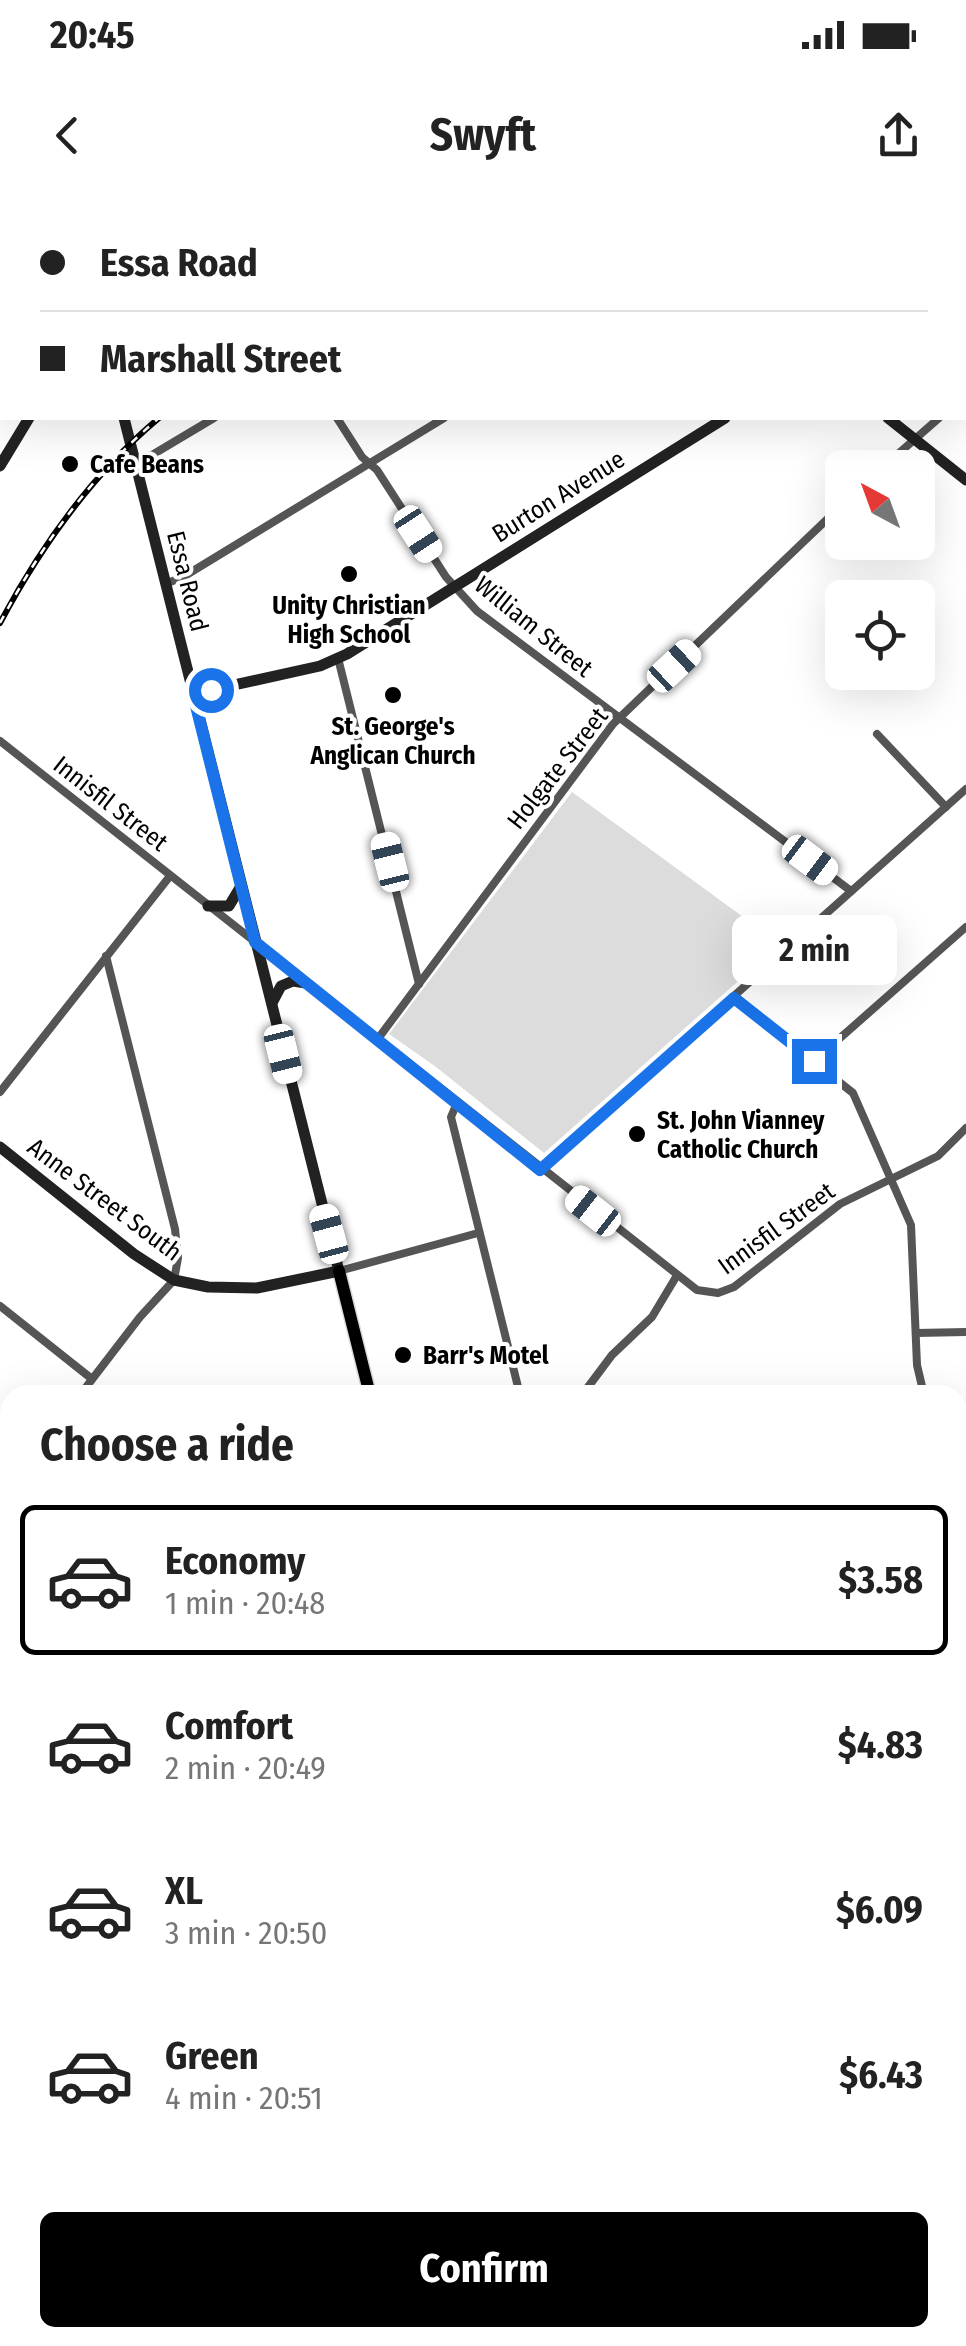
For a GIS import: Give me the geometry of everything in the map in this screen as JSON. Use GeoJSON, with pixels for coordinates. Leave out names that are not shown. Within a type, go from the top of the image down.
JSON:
{"type":"FeatureCollection","features":[{"type":"Feature","properties":{"kind":"main road"},"geometry":{"type":"LineString","coordinates":[[0,466],[10,442],[27,420]]}},
{"type":"Feature","properties":{"kind":"main road","name":"Essa Road"},"geometry":{"type":"LineString","coordinates":[[124,420],[368,1385]]}},
{"type":"Feature","properties":{"kind":"main road","name":"Burton Avenue"},"geometry":{"type":"LineString","coordinates":[[193,694],[320,666],[338,658],[722,420]]}},
{"type":"Feature","properties":{"kind":"main road"},"geometry":{"type":"LineString","coordinates":[[891,420],[966,480]]}},
{"type":"Feature","properties":{"kind":"main road"},"geometry":{"type":"LineString","coordinates":[[208,906],[229,906],[241,886]]}},
{"type":"Feature","properties":{"kind":"main road"},"geometry":{"type":"LineString","coordinates":[[271,1007],[281,986],[293,981],[306,983]]}},
{"type":"Feature","properties":{"kind":"main road","name":"Anne Street South"},"geometry":{"type":"LineString","coordinates":[[0,1147],[134,1254],[174,1280],[208,1287],[257,1288],[339,1271]]}},
{"type":"Feature","properties":{"kind":"street"},"geometry":{"type":"LineString","coordinates":[[134,458],[152,455],[211,420]]}},
{"type":"Feature","properties":{"kind":"street","name":"William Street"},"geometry":{"type":"LineString","coordinates":[[339,420],[455,587],[488,620],[851,891]]}},
{"type":"Feature","properties":{"kind":"street"},"geometry":{"type":"LineString","coordinates":[[165,584],[183,577],[441,420]]}},
{"type":"Feature","properties":{"kind":"street"},"geometry":{"type":"LineString","coordinates":[[902,450],[937,420]]}},
{"type":"Feature","properties":{"kind":"street","name":"Holgate Street"},"geometry":{"type":"LineString","coordinates":[[376,1040],[620,718],[825,521]]}},
{"type":"Feature","properties":{"kind":"street"},"geometry":{"type":"LineString","coordinates":[[338,658],[419,984]]}},
{"type":"Feature","properties":{"kind":"street"},"geometry":{"type":"LineString","coordinates":[[877,734],[946,807]]}},
{"type":"Feature","properties":{"kind":"street","name":"Innisfil Street"},"geometry":{"type":"LineString","coordinates":[[0,741],[676,1277],[703,1293],[726,1291],[832,1209],[938,1156],[966,1128]]}},
{"type":"Feature","properties":{"kind":"street"},"geometry":{"type":"LineString","coordinates":[[540,1170],[966,789]]}},
{"type":"Feature","properties":{"kind":"street"},"geometry":{"type":"LineString","coordinates":[[0,1092],[170,876]]}},
{"type":"Feature","properties":{"kind":"street"},"geometry":{"type":"LineString","coordinates":[[814,1061],[966,927]]}},
{"type":"Feature","properties":{"kind":"street"},"geometry":{"type":"LineString","coordinates":[[88,1385],[174,1280],[178,1258],[175,1229],[106,956]]}},
{"type":"Feature","properties":{"kind":"street"},"geometry":{"type":"LineString","coordinates":[[734,998],[852,1093],[913,1233],[922,1385]]}},
{"type":"Feature","properties":{"kind":"street"},"geometry":{"type":"LineString","coordinates":[[457,1104],[450,1117],[517,1385]]}},
{"type":"Feature","properties":{"kind":"street","name":"Anne Street South"},"geometry":{"type":"LineString","coordinates":[[339,1271],[478,1233]]}},
{"type":"Feature","properties":{"kind":"street"},"geometry":{"type":"LineString","coordinates":[[590,1385],[612,1356],[652,1317],[676,1277]]}},
{"type":"Feature","properties":{"kind":"street"},"geometry":{"type":"LineString","coordinates":[[0,1306],[92,1379]]}},
{"type":"Feature","properties":{"kind":"street"},"geometry":{"type":"LineString","coordinates":[[916,1332],[966,1332]]}},
{"type":"Feature","properties":{"kind":"shaded area"},"geometry":{"type":"Polygon","coordinates":[[[572,792],[780,944],[544,1153],[389,1034],[572,792]]]}},
{"type":"Feature","properties":{"kind":"railway"},"geometry":{"type":"LineString","coordinates":[[0,623],[69,513],[111,463],[157,420]]}},
{"type":"Feature","properties":{"kind":"place","name":"Cafe Beans"},"geometry":{"type":"Point","coordinates":[70,464]}},
{"type":"Feature","properties":{"kind":"place","name":"Unity Christian High School"},"geometry":{"type":"Point","coordinates":[349,574]}},
{"type":"Feature","properties":{"kind":"place","name":"St. George's Anglican Church"},"geometry":{"type":"Point","coordinates":[393,695]}},
{"type":"Feature","properties":{"kind":"place","name":"St. John Vianney Catholic Church"},"geometry":{"type":"Point","coordinates":[637,1134]}},
{"type":"Feature","properties":{"kind":"place","name":"Barr's Motel"},"geometry":{"type":"Point","coordinates":[403,1355]}},
{"type":"Feature","properties":{"kind":"route"},"geometry":{"type":"LineString","coordinates":[[211,690],[193,694],[255,942],[540,1170],[734,998],[814,1061]]}}]}
